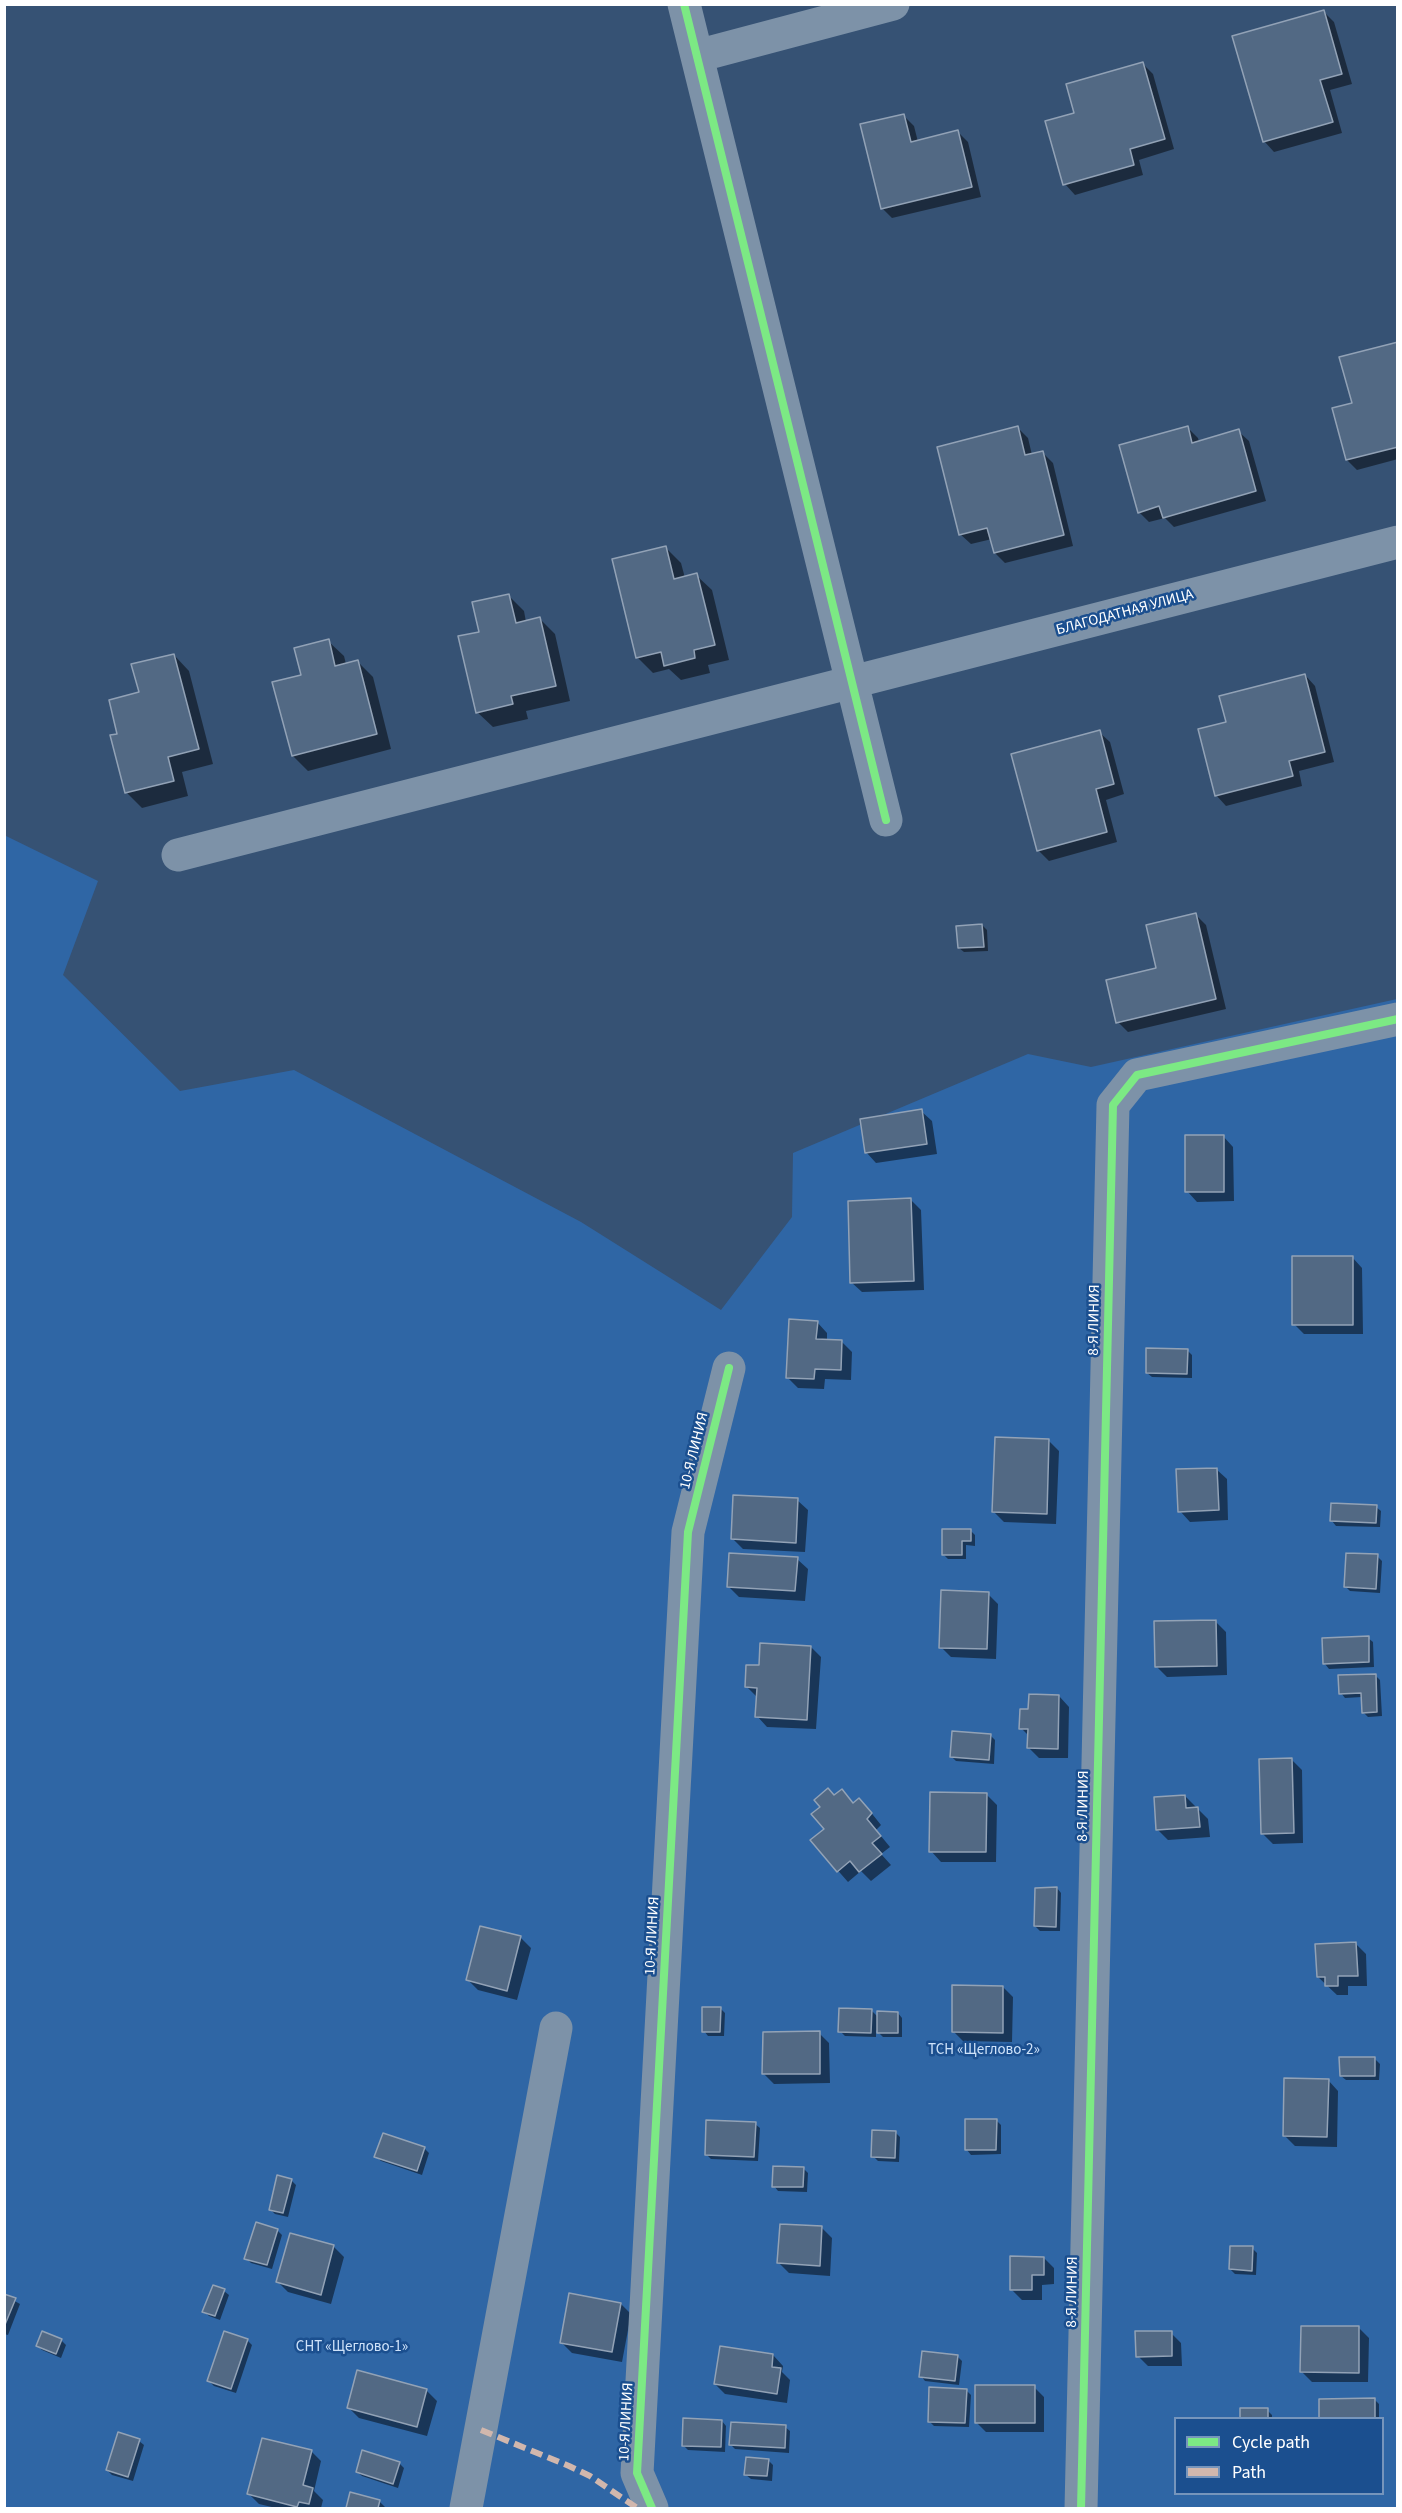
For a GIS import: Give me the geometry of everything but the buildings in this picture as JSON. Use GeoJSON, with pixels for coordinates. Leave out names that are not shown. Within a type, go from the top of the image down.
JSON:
{"type":"FeatureCollection","features":[{"type":"Feature","properties":{"kind":"street"},"geometry":{"type":"LineString","coordinates":[[684,4],[886,820]]}},
{"type":"Feature","properties":{"kind":"street"},"geometry":{"type":"LineString","coordinates":[[697,56],[893,4]]}},
{"type":"Feature","properties":{"kind":"street","name":"БЛАГОДАТНАЯ УЛИЦА"},"geometry":{"type":"LineString","coordinates":[[178,855],[852,684],[1398,542]]}},
{"type":"Feature","properties":{"kind":"street","name":"8-Я ЛИНИЯ"},"geometry":{"type":"LineString","coordinates":[[1082,2508],[1113,1105],[1137,1075],[1398,1019]]}},
{"type":"Feature","properties":{"kind":"street","name":"10-Я ЛИНИЯ"},"geometry":{"type":"LineString","coordinates":[[652,2508],[637,2473],[688,1532],[729,1368]]}},
{"type":"Feature","properties":{"kind":"street"},"geometry":{"type":"LineString","coordinates":[[466,2508],[556,2028]]}},
{"type":"Feature","properties":{"kind":"green space"},"geometry":{"type":"Polygon","coordinates":[[[4,835],[98,881],[63,975],[180,1091],[294,1070],[581,1222],[721,1310],[792,1217],[793,1153],[1028,1054],[1091,1067],[1397,999],[1397,2508],[5,2508],[4,835]]]}},
{"type":"Feature","properties":{"kind":"marked path"},"geometry":{"type":"LineString","coordinates":[[481,2430],[590,2476],[637,2508]]}},
{"type":"Feature","properties":{"kind":"cycle path"},"geometry":{"type":"LineString","coordinates":[[684,4],[886,820]]}},
{"type":"Feature","properties":{"kind":"cycle path"},"geometry":{"type":"LineString","coordinates":[[1081,2508],[1113,1105],[1137,1075],[1398,1019]]}},
{"type":"Feature","properties":{"kind":"cycle path"},"geometry":{"type":"LineString","coordinates":[[652,2508],[637,2473],[688,1532],[729,1368]]}},
{"type":"Feature","properties":{"kind":"park label","name":"ТСН «Щеглово-2»"},"geometry":{"type":"Point","coordinates":[984,2051]}},
{"type":"Feature","properties":{"kind":"park label","name":"СНТ «Щеглово-1»"},"geometry":{"type":"Point","coordinates":[352,2348]}}]}
